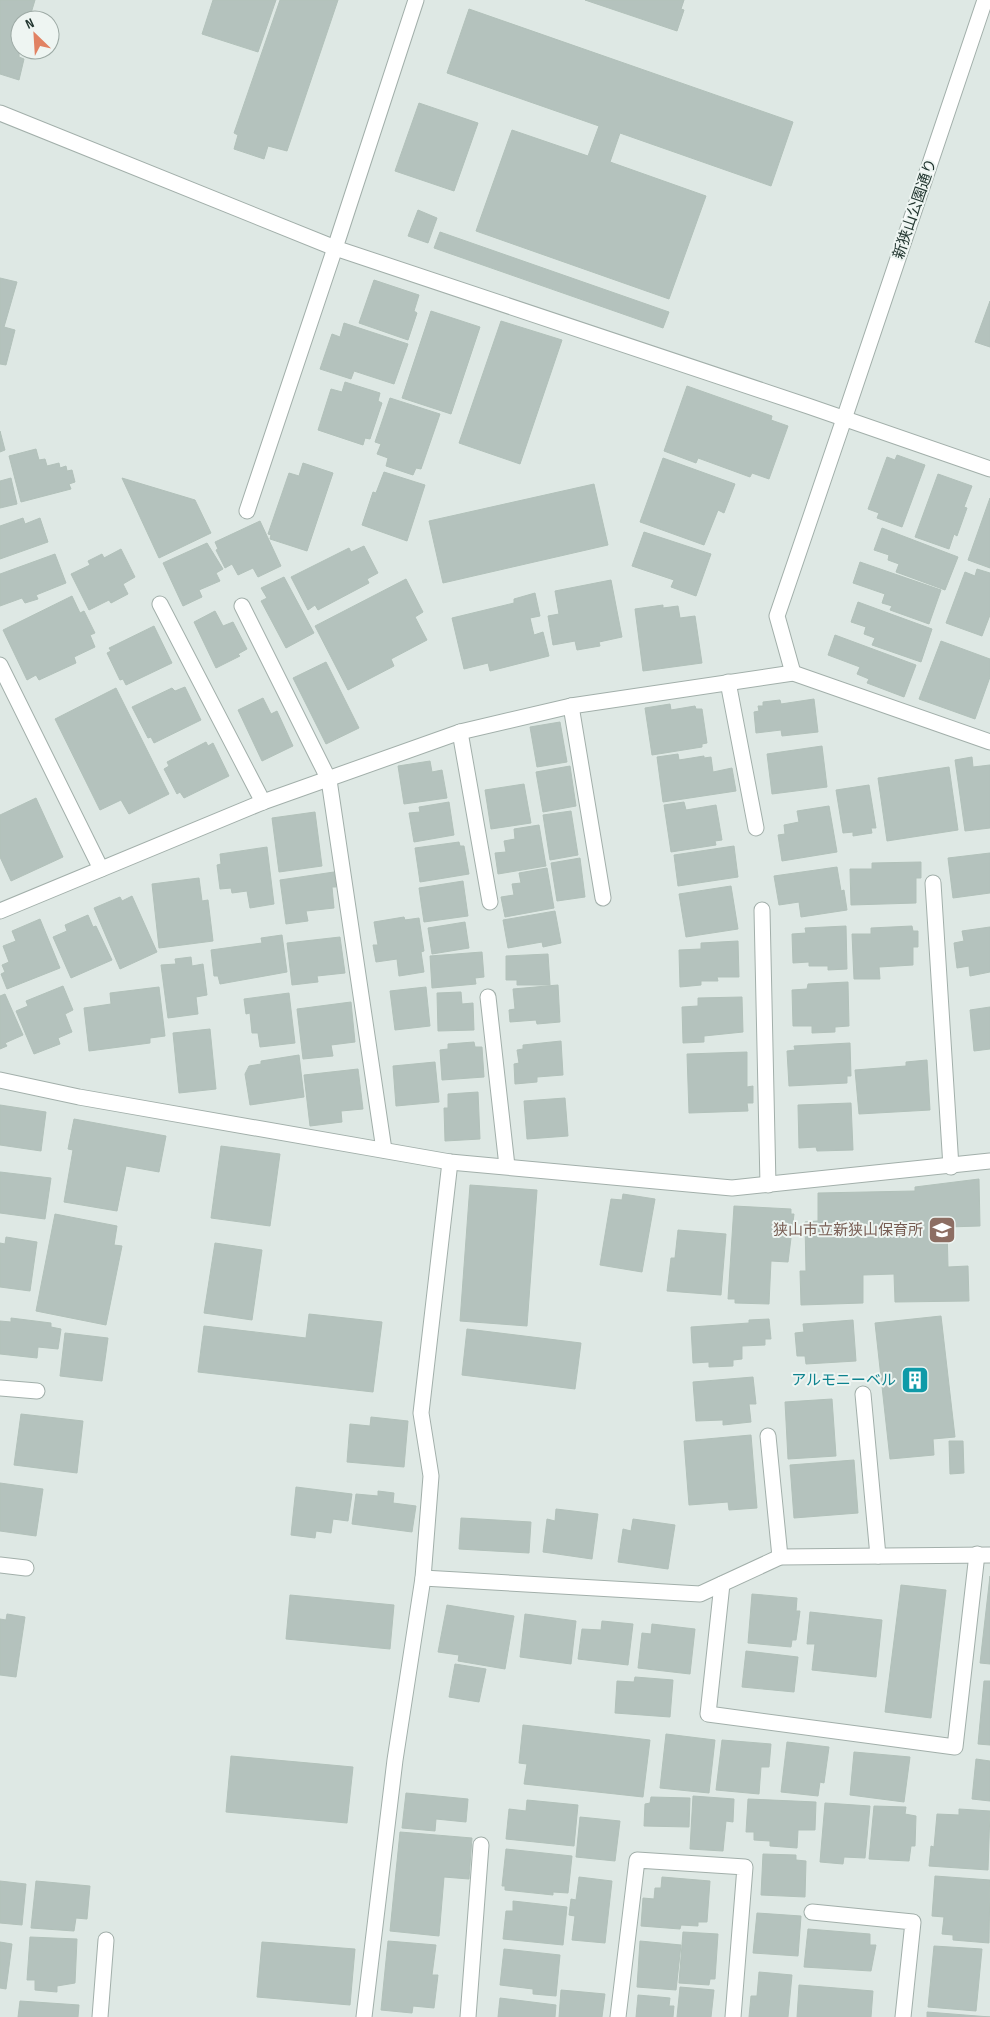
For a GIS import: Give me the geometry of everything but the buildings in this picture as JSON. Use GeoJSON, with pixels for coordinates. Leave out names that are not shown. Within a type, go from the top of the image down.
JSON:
{"type":"FeatureCollection","features":[{"type":"Feature","properties":{"kind":"street"},"geometry":{"type":"LineString","coordinates":[[247,511],[416,0]]}},
{"type":"Feature","properties":{"kind":"street","name":"新狭山公園通り"},"geometry":{"type":"LineString","coordinates":[[793,672],[777,616],[985,0]]}},
{"type":"Feature","properties":{"kind":"street"},"geometry":{"type":"LineString","coordinates":[[0,113],[335,248],[990,469]]}},
{"type":"Feature","properties":{"kind":"street"},"geometry":{"type":"LineString","coordinates":[[160,604],[263,802]]}},
{"type":"Feature","properties":{"kind":"street"},"geometry":{"type":"LineString","coordinates":[[242,606],[329,780],[384,1150]]}},
{"type":"Feature","properties":{"kind":"street"},"geometry":{"type":"LineString","coordinates":[[0,665],[101,869]]}},
{"type":"Feature","properties":{"kind":"street"},"geometry":{"type":"LineString","coordinates":[[0,911],[263,802],[460,732],[571,706],[793,672],[990,742]]}},
{"type":"Feature","properties":{"kind":"street"},"geometry":{"type":"LineString","coordinates":[[728,682],[756,828]]}},
{"type":"Feature","properties":{"kind":"street"},"geometry":{"type":"LineString","coordinates":[[571,706],[603,898]]}},
{"type":"Feature","properties":{"kind":"street"},"geometry":{"type":"LineString","coordinates":[[460,732],[490,902]]}},
{"type":"Feature","properties":{"kind":"street"},"geometry":{"type":"LineString","coordinates":[[933,883],[951,1167]]}},
{"type":"Feature","properties":{"kind":"street"},"geometry":{"type":"LineString","coordinates":[[762,910],[768,1185]]}},
{"type":"Feature","properties":{"kind":"street"},"geometry":{"type":"LineString","coordinates":[[488,997],[507,1166]]}},
{"type":"Feature","properties":{"kind":"street"},"geometry":{"type":"LineString","coordinates":[[0,1080],[79,1097],[450,1162],[732,1188],[951,1167],[990,1161]]}},
{"type":"Feature","properties":{"kind":"street"},"geometry":{"type":"LineString","coordinates":[[364,2017],[395,1760],[423,1578],[431,1476],[421,1413],[450,1162]]}},
{"type":"Feature","properties":{"kind":"street"},"geometry":{"type":"LineString","coordinates":[[0,1388],[36,1391]]}},
{"type":"Feature","properties":{"kind":"street"},"geometry":{"type":"LineString","coordinates":[[863,1394],[878,1556]]}},
{"type":"Feature","properties":{"kind":"street"},"geometry":{"type":"LineString","coordinates":[[768,1436],[780,1557]]}},
{"type":"Feature","properties":{"kind":"street"},"geometry":{"type":"LineString","coordinates":[[423,1578],[700,1594],[780,1557],[984,1554],[956,1747],[708,1714],[722,1584]]}},
{"type":"Feature","properties":{"kind":"street"},"geometry":{"type":"LineString","coordinates":[[0,1566],[26,1568]]}},
{"type":"Feature","properties":{"kind":"street"},"geometry":{"type":"LineString","coordinates":[[468,2017],[481,1845]]}},
{"type":"Feature","properties":{"kind":"street"},"geometry":{"type":"LineString","coordinates":[[618,2017],[636,1860],[745,1867],[733,2017]]}},
{"type":"Feature","properties":{"kind":"street"},"geometry":{"type":"LineString","coordinates":[[812,1912],[913,1922],[904,2017]]}},
{"type":"Feature","properties":{"kind":"street"},"geometry":{"type":"LineString","coordinates":[[100,2017],[106,1940]]}},
{"type":"Feature","properties":{"kind":"place","name":"狭山市立新狭山保育所"},"geometry":{"type":"Point","coordinates":[942,1230]}},
{"type":"Feature","properties":{"kind":"place","name":"アルモニーベル"},"geometry":{"type":"Point","coordinates":[915,1380]}}]}
